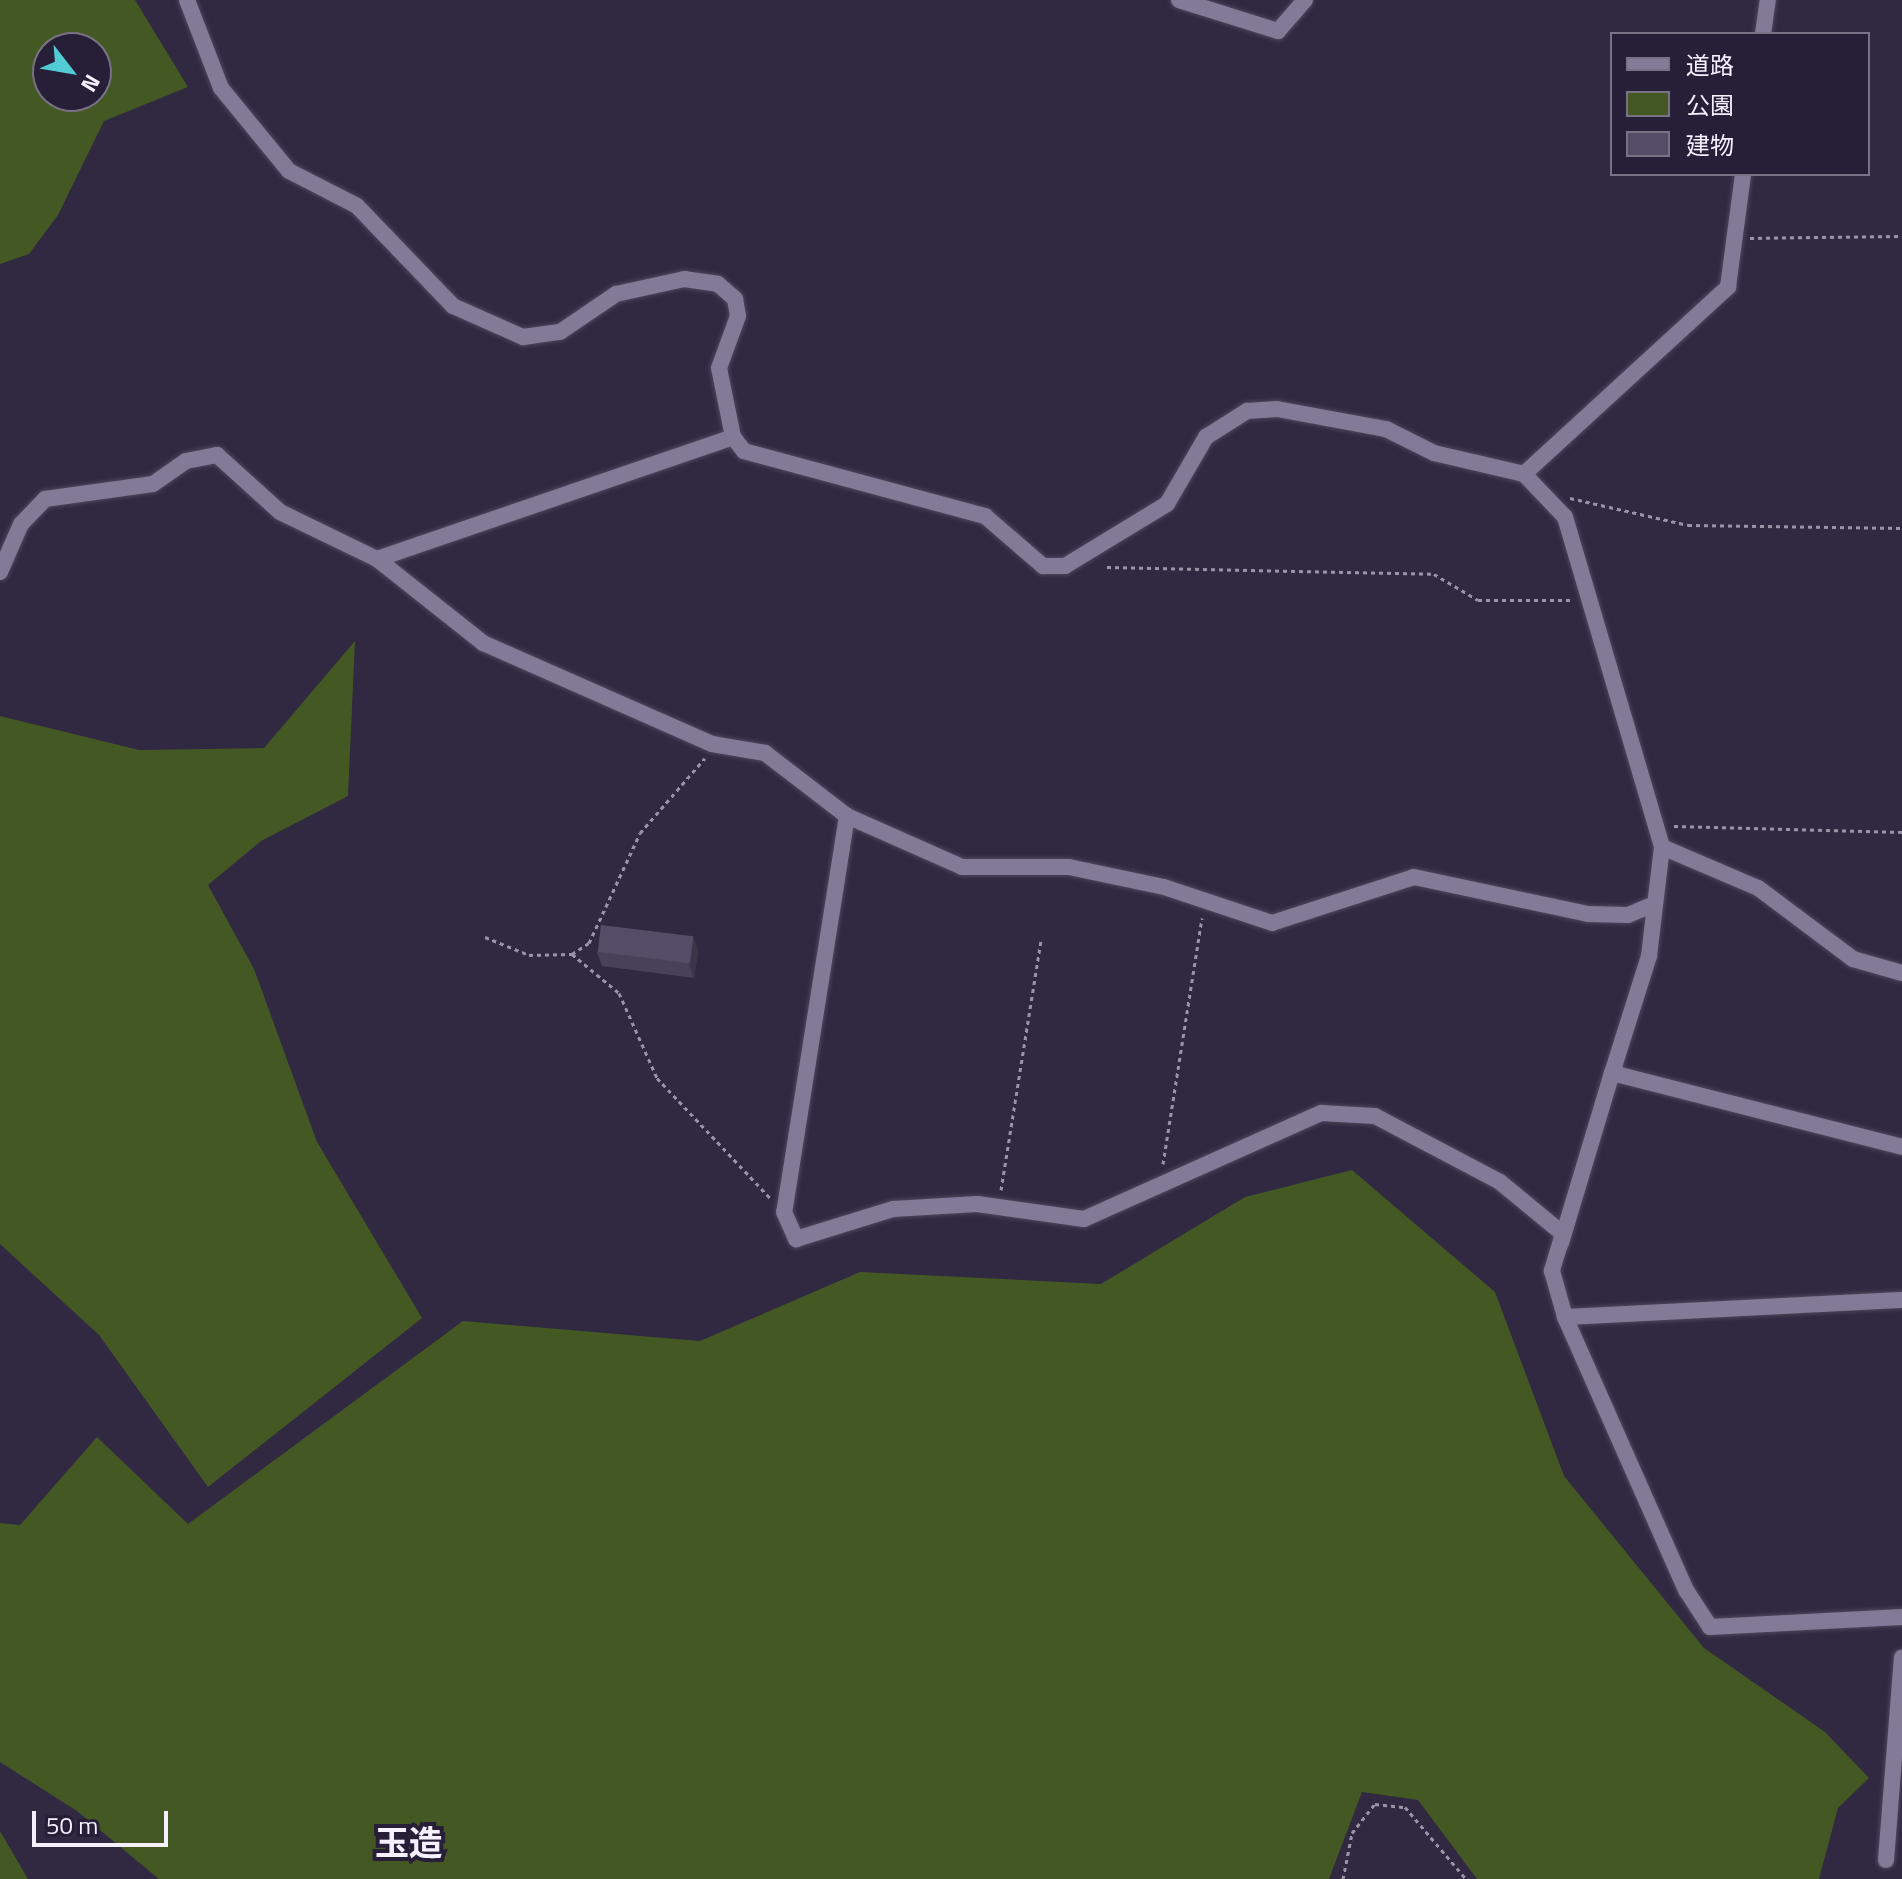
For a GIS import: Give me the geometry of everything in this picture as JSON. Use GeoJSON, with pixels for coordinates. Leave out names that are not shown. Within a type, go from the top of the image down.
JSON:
{"type":"FeatureCollection","features":[{"type":"Feature","properties":{"kind":"street"},"geometry":{"type":"LineString","coordinates":[[187,0],[221,88],[289,171],[357,206],[406,262],[477,319],[535,335],[560,332],[616,294],[684,279],[718,284],[735,299],[738,316],[719,368],[733,437],[760,459],[985,516],[1043,566],[1065,566],[1167,504],[1206,437],[1247,411],[1277,409],[1386,429],[1434,453],[1524,474],[1547,492],[1565,517],[1594,599],[1659,825],[1662,847],[1649,906],[1649,956],[1552,1271]]}},
{"type":"Feature","properties":{"kind":"street"},"geometry":{"type":"LineString","coordinates":[[1179,0],[1278,31],[1305,0]]}},
{"type":"Feature","properties":{"kind":"street"},"geometry":{"type":"LineString","coordinates":[[1763,32],[1768,0]]}},
{"type":"Feature","properties":{"kind":"street"},"geometry":{"type":"LineString","coordinates":[[1524,474],[1728,287],[1743,176]]}},
{"type":"Feature","properties":{"kind":"street"},"geometry":{"type":"LineString","coordinates":[[377,559],[733,437]]}},
{"type":"Feature","properties":{"kind":"street"},"geometry":{"type":"LineString","coordinates":[[0,572],[21,524],[45,499],[153,484],[186,461],[217,455],[280,512],[377,559],[483,643],[712,744],[765,753],[847,816],[962,867],[1069,867],[1272,923],[1414,877],[1588,914],[1628,915],[1649,906]]}},
{"type":"Feature","properties":{"kind":"street"},"geometry":{"type":"LineString","coordinates":[[847,816],[784,1212],[796,1239],[893,1209],[998,1208],[1084,1219],[1321,1113],[1353,1110],[1500,1182],[1563,1234],[1552,1271],[1565,1317],[1686,1590],[1710,1627],[1902,1617]]}},
{"type":"Feature","properties":{"kind":"street"},"geometry":{"type":"LineString","coordinates":[[1662,847],[1758,888],[1853,959],[1902,973]]}},
{"type":"Feature","properties":{"kind":"street"},"geometry":{"type":"LineString","coordinates":[[1612,1073],[1902,1147]]}},
{"type":"Feature","properties":{"kind":"street"},"geometry":{"type":"LineString","coordinates":[[1565,1317],[1902,1300]]}},
{"type":"Feature","properties":{"kind":"street"},"geometry":{"type":"LineString","coordinates":[[1886,1860],[1902,1658]]}},
{"type":"Feature","properties":{"kind":"path"},"geometry":{"type":"LineString","coordinates":[[1734,238],[1902,236]]}},
{"type":"Feature","properties":{"kind":"path"},"geometry":{"type":"LineString","coordinates":[[1547,492],[1688,525],[1902,528]]}},
{"type":"Feature","properties":{"kind":"path"},"geometry":{"type":"LineString","coordinates":[[1107,567],[1434,574],[1478,600],[1594,599]]}},
{"type":"Feature","properties":{"kind":"path"},"geometry":{"type":"LineString","coordinates":[[485,937],[510,951],[572,954],[589,943],[640,833],[712,744]]}},
{"type":"Feature","properties":{"kind":"path"},"geometry":{"type":"LineString","coordinates":[[1659,825],[1902,832]]}},
{"type":"Feature","properties":{"kind":"path"},"geometry":{"type":"LineString","coordinates":[[1159,1186],[1204,903]]}},
{"type":"Feature","properties":{"kind":"path"},"geometry":{"type":"LineString","coordinates":[[998,1208],[1041,941]]}},
{"type":"Feature","properties":{"kind":"path"},"geometry":{"type":"LineString","coordinates":[[572,954],[632,1010],[657,1078],[784,1212]]}},
{"type":"Feature","properties":{"kind":"path"},"geometry":{"type":"LineString","coordinates":[[1343,1879],[1352,1833],[1375,1804],[1405,1807],[1466,1879]]}},
{"type":"Feature","properties":{"kind":"green space"},"geometry":{"type":"Polygon","coordinates":[[[0,0],[135,0],[188,87],[104,121],[58,215],[29,254],[0,264],[0,0]]]}},
{"type":"Feature","properties":{"kind":"green space"},"geometry":{"type":"Polygon","coordinates":[[[355,641],[348,796],[261,841],[208,885],[254,969],[317,1142],[422,1318],[208,1487],[99,1335],[0,1244],[0,716],[139,750],[264,748],[355,641]]]}},
{"type":"Feature","properties":{"kind":"green space"},"geometry":{"type":"Polygon","coordinates":[[[1352,1170],[1495,1292],[1564,1476],[1704,1648],[1825,1732],[1869,1778],[1838,1808],[1819,1879],[1477,1879],[1418,1800],[1362,1792],[1329,1879],[159,1879],[77,1811],[0,1762],[0,1523],[20,1525],[97,1437],[188,1524],[463,1321],[700,1341],[860,1272],[1101,1284],[1245,1197],[1352,1170]]]}},
{"type":"Feature","properties":{"kind":"green space"},"geometry":{"type":"Polygon","coordinates":[[[0,1831],[28,1879],[0,1879],[0,1831]]]}},
{"type":"Feature","properties":{"kind":"building"},"geometry":{"type":"Polygon","coordinates":[[[601,925],[693,936],[690,963],[598,952],[601,925]]]}},
{"type":"Feature","properties":{"kind":"district","name":"玉造"},"geometry":{"type":"Point","coordinates":[409,1843]}}]}
